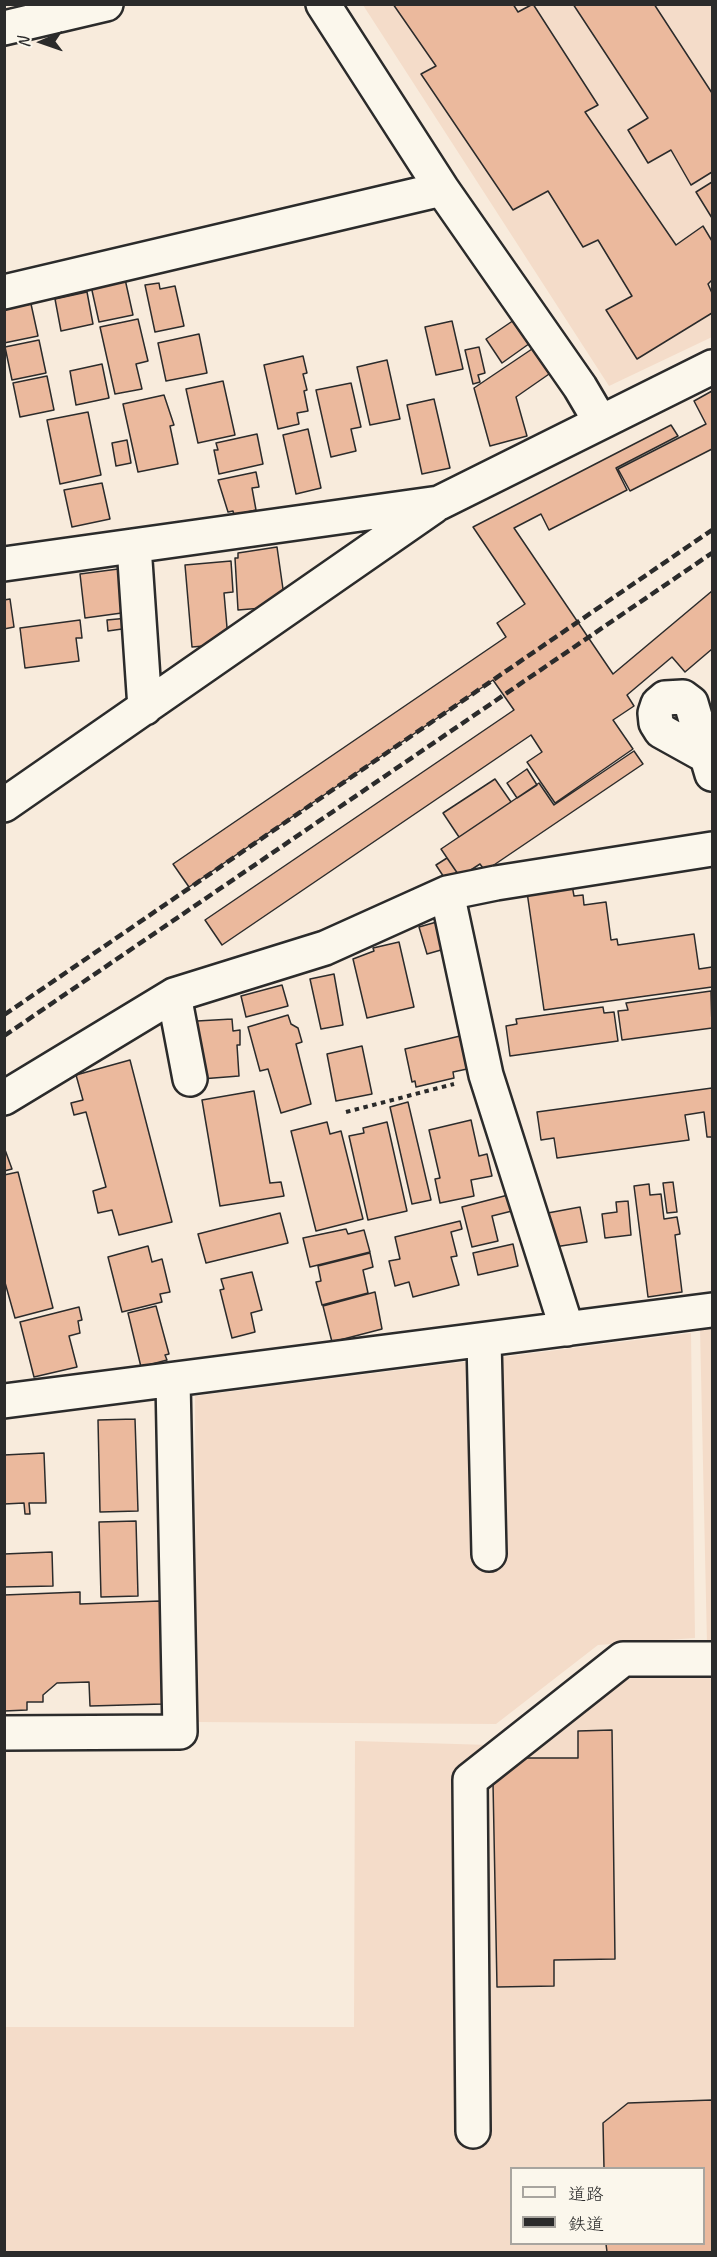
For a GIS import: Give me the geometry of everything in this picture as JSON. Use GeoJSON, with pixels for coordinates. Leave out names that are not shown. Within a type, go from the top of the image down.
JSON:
{"type":"FeatureCollection","features":[{"type":"Feature","properties":{"kind":"street"},"geometry":{"type":"LineString","coordinates":[[4,28],[106,4]]}},
{"type":"Feature","properties":{"kind":"street"},"geometry":{"type":"LineString","coordinates":[[323,4],[442,189],[580,387],[600,421]]}},
{"type":"Feature","properties":{"kind":"street"},"geometry":{"type":"LineString","coordinates":[[4,292],[442,189]]}},
{"type":"Feature","properties":{"kind":"street"},"geometry":{"type":"LineString","coordinates":[[4,805],[440,503],[712,367]]}},
{"type":"Feature","properties":{"kind":"street"},"geometry":{"type":"LineString","coordinates":[[4,564],[440,503]]}},
{"type":"Feature","properties":{"kind":"street"},"geometry":{"type":"LineString","coordinates":[[134,546],[145,708]]}},
{"type":"Feature","properties":{"kind":"street"},"geometry":{"type":"LineString","coordinates":[[4,1098],[174,996],[325,948],[447,893],[496,883],[712,849]]}},
{"type":"Feature","properties":{"kind":"street"},"geometry":{"type":"LineString","coordinates":[[447,893],[486,1075],[567,1329]]}},
{"type":"Feature","properties":{"kind":"street"},"geometry":{"type":"LineString","coordinates":[[174,996],[190,1079]]}},
{"type":"Feature","properties":{"kind":"street"},"geometry":{"type":"LineString","coordinates":[[4,1401],[712,1310]]}},
{"type":"Feature","properties":{"kind":"street"},"geometry":{"type":"LineString","coordinates":[[484,1340],[489,1554]]}},
{"type":"Feature","properties":{"kind":"street"},"geometry":{"type":"LineString","coordinates":[[4,1732],[180,1732],[173,1380]]}},
{"type":"Feature","properties":{"kind":"street"},"geometry":{"type":"LineString","coordinates":[[473,2131],[470,1780],[622,1659],[712,1659]]}},
{"type":"Feature","properties":{"kind":"path"},"geometry":{"type":"LineString","coordinates":[[346,1112],[486,1075]]}},
{"type":"Feature","properties":{"kind":"shaded area"},"geometry":{"type":"Polygon","coordinates":[[[363,5],[712,5],[712,337],[609,386],[363,5]]]}},
{"type":"Feature","properties":{"kind":"shaded area"},"geometry":{"type":"Polygon","coordinates":[[[712,1327],[712,2252],[5,2252],[5,2027],[354,2027],[355,1741],[490,1745],[615,1650],[707,1644],[700,1328],[712,1327]]]}},
{"type":"Feature","properties":{"kind":"shaded area"},"geometry":{"type":"Polygon","coordinates":[[[691,1333],[695,1638],[598,1645],[496,1724],[196,1722],[195,1396],[691,1333]]]}},
{"type":"Feature","properties":{"kind":"building"},"geometry":{"type":"Polygon","coordinates":[[[393,4],[513,4],[518,12],[533,4],[598,105],[585,112],[676,245],[703,226],[712,241],[712,280],[708,284],[712,293],[712,313],[637,359],[606,310],[632,296],[598,240],[583,247],[548,191],[513,210],[421,74],[436,66],[393,4]]]}},
{"type":"Feature","properties":{"kind":"building"},"geometry":{"type":"Polygon","coordinates":[[[573,4],[654,4],[712,93],[712,172],[691,185],[671,150],[648,163],[628,130],[648,118],[573,4]]]}},
{"type":"Feature","properties":{"kind":"building"},"geometry":{"type":"Polygon","coordinates":[[[712,182],[712,218],[696,192],[712,182]]]}},
{"type":"Feature","properties":{"kind":"building"},"geometry":{"type":"Polygon","coordinates":[[[125,279],[133,315],[99,322],[91,286],[125,279]]]}},
{"type":"Feature","properties":{"kind":"building"},"geometry":{"type":"Polygon","coordinates":[[[159,283],[160,289],[175,286],[184,326],[155,332],[145,285],[159,283]]]}},
{"type":"Feature","properties":{"kind":"building"},"geometry":{"type":"Polygon","coordinates":[[[87,292],[93,324],[61,331],[55,299],[87,292]]]}},
{"type":"Feature","properties":{"kind":"building"},"geometry":{"type":"Polygon","coordinates":[[[31,304],[38,336],[4,343],[4,309],[31,304]]]}},
{"type":"Feature","properties":{"kind":"building"},"geometry":{"type":"Polygon","coordinates":[[[517,318],[533,341],[502,363],[486,339],[517,318]]]}},
{"type":"Feature","properties":{"kind":"building"},"geometry":{"type":"Polygon","coordinates":[[[138,319],[148,361],[136,364],[142,389],[115,394],[100,327],[138,319]]]}},
{"type":"Feature","properties":{"kind":"building"},"geometry":{"type":"Polygon","coordinates":[[[452,321],[463,369],[436,375],[425,327],[452,321]]]}},
{"type":"Feature","properties":{"kind":"building"},"geometry":{"type":"Polygon","coordinates":[[[199,334],[207,373],[166,381],[158,343],[199,334]]]}},
{"type":"Feature","properties":{"kind":"building"},"geometry":{"type":"Polygon","coordinates":[[[39,340],[46,373],[12,380],[5,347],[39,340]]]}},
{"type":"Feature","properties":{"kind":"building"},"geometry":{"type":"Polygon","coordinates":[[[479,347],[485,373],[478,375],[480,382],[473,384],[465,350],[479,347]]]}},
{"type":"Feature","properties":{"kind":"building"},"geometry":{"type":"Polygon","coordinates":[[[535,347],[552,372],[516,397],[527,436],[490,446],[474,388],[535,347]]]}},
{"type":"Feature","properties":{"kind":"building"},"geometry":{"type":"Polygon","coordinates":[[[303,356],[307,373],[303,374],[307,390],[304,391],[308,411],[297,413],[299,424],[278,429],[264,365],[303,356]]]}},
{"type":"Feature","properties":{"kind":"building"},"geometry":{"type":"Polygon","coordinates":[[[387,360],[400,419],[370,425],[357,367],[387,360]]]}},
{"type":"Feature","properties":{"kind":"building"},"geometry":{"type":"Polygon","coordinates":[[[102,364],[109,398],[76,405],[70,371],[102,364]]]}},
{"type":"Feature","properties":{"kind":"building"},"geometry":{"type":"Polygon","coordinates":[[[47,376],[54,410],[20,417],[13,383],[47,376]]]}},
{"type":"Feature","properties":{"kind":"building"},"geometry":{"type":"Polygon","coordinates":[[[223,381],[235,435],[198,443],[186,389],[223,381]]]}},
{"type":"Feature","properties":{"kind":"building"},"geometry":{"type":"Polygon","coordinates":[[[351,383],[361,427],[351,429],[356,451],[331,457],[316,390],[351,383]]]}},
{"type":"Feature","properties":{"kind":"building"},"geometry":{"type":"Polygon","coordinates":[[[712,391],[712,449],[630,491],[618,469],[706,424],[694,401],[712,391]]]}},
{"type":"Feature","properties":{"kind":"building"},"geometry":{"type":"Polygon","coordinates":[[[164,395],[174,425],[170,426],[178,464],[138,472],[123,404],[164,395]]]}},
{"type":"Feature","properties":{"kind":"building"},"geometry":{"type":"Polygon","coordinates":[[[434,399],[450,468],[422,474],[407,405],[434,399]]]}},
{"type":"Feature","properties":{"kind":"building"},"geometry":{"type":"Polygon","coordinates":[[[88,412],[101,475],[60,484],[47,420],[88,412]]]}},
{"type":"Feature","properties":{"kind":"building"},"geometry":{"type":"Polygon","coordinates":[[[671,425],[678,436],[616,468],[627,490],[549,530],[541,514],[514,528],[613,674],[712,591],[712,649],[685,672],[672,657],[627,695],[634,706],[613,720],[633,749],[555,803],[527,762],[542,752],[531,735],[222,945],[205,920],[514,710],[493,680],[189,887],[173,864],[506,637],[497,623],[525,604],[473,527],[671,425]]]}},
{"type":"Feature","properties":{"kind":"building"},"geometry":{"type":"Polygon","coordinates":[[[308,429],[321,488],[296,494],[283,435],[308,429]]]}},
{"type":"Feature","properties":{"kind":"building"},"geometry":{"type":"Polygon","coordinates":[[[257,434],[263,464],[219,474],[214,450],[218,450],[216,443],[257,434]]]}},
{"type":"Feature","properties":{"kind":"building"},"geometry":{"type":"Polygon","coordinates":[[[127,440],[131,463],[116,466],[112,443],[127,440]]]}},
{"type":"Feature","properties":{"kind":"building"},"geometry":{"type":"Polygon","coordinates":[[[256,472],[259,487],[252,488],[256,510],[234,515],[233,511],[228,512],[218,480],[256,472]]]}},
{"type":"Feature","properties":{"kind":"building"},"geometry":{"type":"Polygon","coordinates":[[[102,483],[110,519],[72,527],[64,490],[102,483]]]}},
{"type":"Feature","properties":{"kind":"building"},"geometry":{"type":"Polygon","coordinates":[[[277,547],[284,596],[274,597],[275,607],[238,610],[235,558],[238,558],[238,553],[277,547]]]}},
{"type":"Feature","properties":{"kind":"building"},"geometry":{"type":"Polygon","coordinates":[[[231,561],[233,592],[224,593],[228,639],[216,645],[192,647],[185,565],[231,561]]]}},
{"type":"Feature","properties":{"kind":"building"},"geometry":{"type":"Polygon","coordinates":[[[118,569],[121,593],[129,612],[85,618],[80,574],[118,569]]]}},
{"type":"Feature","properties":{"kind":"building"},"geometry":{"type":"Polygon","coordinates":[[[10,599],[14,627],[4,629],[4,600],[10,599]]]}},
{"type":"Feature","properties":{"kind":"building"},"geometry":{"type":"Polygon","coordinates":[[[128,618],[129,628],[108,631],[107,620],[128,618]]]}},
{"type":"Feature","properties":{"kind":"building"},"geometry":{"type":"Polygon","coordinates":[[[80,620],[82,638],[76,638],[79,661],[25,668],[20,628],[80,620]]]}},
{"type":"Feature","properties":{"kind":"building"},"geometry":{"type":"Polygon","coordinates":[[[634,751],[643,764],[485,871],[480,864],[460,877],[441,849],[539,783],[554,805],[634,751]]]}},
{"type":"Feature","properties":{"kind":"building"},"geometry":{"type":"Polygon","coordinates":[[[527,769],[537,785],[517,798],[507,783],[527,769]]]}},
{"type":"Feature","properties":{"kind":"building"},"geometry":{"type":"Polygon","coordinates":[[[495,779],[511,802],[459,837],[443,813],[495,779]]]}},
{"type":"Feature","properties":{"kind":"building"},"geometry":{"type":"Polygon","coordinates":[[[447,858],[460,877],[449,885],[436,865],[447,858]]]}},
{"type":"Feature","properties":{"kind":"building"},"geometry":{"type":"Polygon","coordinates":[[[572,885],[574,896],[583,895],[584,905],[606,902],[611,940],[617,939],[618,945],[694,934],[699,969],[712,967],[712,987],[544,1010],[527,892],[572,885]]]}},
{"type":"Feature","properties":{"kind":"building"},"geometry":{"type":"Polygon","coordinates":[[[440,921],[448,948],[427,954],[419,927],[440,921]]]}},
{"type":"Feature","properties":{"kind":"building"},"geometry":{"type":"Polygon","coordinates":[[[399,942],[414,1007],[367,1018],[353,959],[374,951],[373,948],[399,942]]]}},
{"type":"Feature","properties":{"kind":"building"},"geometry":{"type":"Polygon","coordinates":[[[334,974],[343,1025],[321,1029],[310,979],[334,974]]]}},
{"type":"Feature","properties":{"kind":"building"},"geometry":{"type":"Polygon","coordinates":[[[282,985],[288,1006],[246,1017],[241,996],[282,985]]]}},
{"type":"Feature","properties":{"kind":"building"},"geometry":{"type":"Polygon","coordinates":[[[711,991],[712,1028],[622,1040],[618,1011],[628,1010],[626,1003],[711,991]]]}},
{"type":"Feature","properties":{"kind":"building"},"geometry":{"type":"Polygon","coordinates":[[[603,1007],[604,1013],[614,1012],[618,1041],[510,1056],[506,1026],[517,1024],[516,1019],[603,1007]]]}},
{"type":"Feature","properties":{"kind":"building"},"geometry":{"type":"Polygon","coordinates":[[[288,1015],[291,1024],[298,1028],[302,1042],[296,1044],[311,1104],[281,1113],[268,1069],[260,1071],[248,1027],[288,1015]]]}},
{"type":"Feature","properties":{"kind":"building"},"geometry":{"type":"Polygon","coordinates":[[[232,1019],[233,1031],[240,1030],[240,1045],[237,1045],[239,1076],[201,1079],[197,1021],[232,1019]]]}},
{"type":"Feature","properties":{"kind":"building"},"geometry":{"type":"Polygon","coordinates":[[[460,1036],[460,1040],[467,1038],[469,1044],[462,1046],[467,1069],[453,1072],[454,1078],[416,1087],[415,1081],[412,1082],[405,1049],[460,1036]]]}},
{"type":"Feature","properties":{"kind":"building"},"geometry":{"type":"Polygon","coordinates":[[[362,1046],[372,1094],[336,1101],[327,1054],[362,1046]]]}},
{"type":"Feature","properties":{"kind":"building"},"geometry":{"type":"Polygon","coordinates":[[[130,1060],[172,1222],[119,1235],[112,1210],[98,1213],[93,1191],[106,1187],[86,1112],[74,1115],[71,1103],[83,1100],[76,1075],[130,1060]]]}},
{"type":"Feature","properties":{"kind":"building"},"geometry":{"type":"Polygon","coordinates":[[[712,1088],[712,1137],[707,1137],[704,1112],[685,1115],[689,1140],[557,1158],[554,1138],[541,1140],[537,1112],[712,1088]]]}},
{"type":"Feature","properties":{"kind":"building"},"geometry":{"type":"Polygon","coordinates":[[[254,1091],[270,1183],[281,1182],[284,1196],[220,1206],[202,1100],[254,1091]]]}},
{"type":"Feature","properties":{"kind":"building"},"geometry":{"type":"Polygon","coordinates":[[[408,1102],[431,1200],[412,1204],[390,1107],[408,1102]]]}},
{"type":"Feature","properties":{"kind":"building"},"geometry":{"type":"Polygon","coordinates":[[[471,1120],[479,1156],[487,1154],[492,1176],[471,1180],[474,1196],[440,1203],[435,1179],[440,1178],[429,1130],[471,1120]]]}},
{"type":"Feature","properties":{"kind":"building"},"geometry":{"type":"Polygon","coordinates":[[[327,1122],[330,1134],[341,1131],[363,1219],[316,1231],[291,1131],[327,1122]]]}},
{"type":"Feature","properties":{"kind":"building"},"geometry":{"type":"Polygon","coordinates":[[[387,1122],[407,1211],[368,1220],[349,1136],[364,1133],[363,1128],[387,1122]]]}},
{"type":"Feature","properties":{"kind":"building"},"geometry":{"type":"Polygon","coordinates":[[[4,1147],[12,1169],[4,1171],[4,1147]]]}},
{"type":"Feature","properties":{"kind":"building"},"geometry":{"type":"Polygon","coordinates":[[[18,1172],[53,1308],[15,1318],[4,1279],[4,1175],[18,1172]]]}},
{"type":"Feature","properties":{"kind":"building"},"geometry":{"type":"Polygon","coordinates":[[[673,1182],[677,1212],[667,1213],[663,1183],[673,1182]]]}},
{"type":"Feature","properties":{"kind":"building"},"geometry":{"type":"Polygon","coordinates":[[[649,1184],[650,1195],[661,1194],[664,1219],[677,1217],[680,1234],[675,1235],[682,1292],[648,1297],[634,1186],[649,1184]]]}},
{"type":"Feature","properties":{"kind":"building"},"geometry":{"type":"Polygon","coordinates":[[[508,1195],[512,1211],[492,1216],[498,1241],[472,1247],[462,1207],[508,1195]]]}},
{"type":"Feature","properties":{"kind":"building"},"geometry":{"type":"Polygon","coordinates":[[[628,1201],[631,1235],[605,1238],[602,1214],[617,1212],[616,1202],[628,1201]]]}},
{"type":"Feature","properties":{"kind":"building"},"geometry":{"type":"Polygon","coordinates":[[[580,1207],[587,1242],[548,1248],[537,1215],[580,1207]]]}},
{"type":"Feature","properties":{"kind":"building"},"geometry":{"type":"Polygon","coordinates":[[[280,1213],[288,1243],[206,1263],[198,1234],[280,1213]]]}},
{"type":"Feature","properties":{"kind":"building"},"geometry":{"type":"Polygon","coordinates":[[[460,1221],[462,1229],[451,1232],[457,1256],[451,1257],[459,1285],[413,1297],[409,1282],[395,1286],[389,1261],[400,1259],[395,1237],[460,1221]]]}},
{"type":"Feature","properties":{"kind":"building"},"geometry":{"type":"Polygon","coordinates":[[[346,1229],[348,1234],[364,1230],[370,1252],[310,1267],[303,1238],[346,1229]]]}},
{"type":"Feature","properties":{"kind":"building"},"geometry":{"type":"Polygon","coordinates":[[[513,1244],[518,1266],[478,1275],[473,1253],[513,1244]]]}},
{"type":"Feature","properties":{"kind":"building"},"geometry":{"type":"Polygon","coordinates":[[[148,1246],[152,1262],[162,1259],[170,1292],[160,1294],[162,1302],[122,1312],[108,1257],[148,1246]]]}},
{"type":"Feature","properties":{"kind":"building"},"geometry":{"type":"Polygon","coordinates":[[[370,1253],[373,1267],[363,1270],[368,1293],[322,1305],[316,1282],[321,1281],[318,1266],[370,1253]]]}},
{"type":"Feature","properties":{"kind":"building"},"geometry":{"type":"Polygon","coordinates":[[[252,1272],[262,1310],[251,1313],[255,1332],[232,1338],[220,1290],[224,1289],[221,1279],[252,1272]]]}},
{"type":"Feature","properties":{"kind":"building"},"geometry":{"type":"Polygon","coordinates":[[[375,1292],[382,1329],[332,1342],[323,1306],[375,1292]]]}},
{"type":"Feature","properties":{"kind":"building"},"geometry":{"type":"Polygon","coordinates":[[[156,1306],[169,1354],[165,1355],[167,1360],[141,1367],[128,1313],[156,1306]]]}},
{"type":"Feature","properties":{"kind":"building"},"geometry":{"type":"Polygon","coordinates":[[[79,1307],[82,1320],[78,1321],[80,1333],[69,1336],[77,1367],[34,1377],[20,1322],[79,1307]]]}},
{"type":"Feature","properties":{"kind":"building"},"geometry":{"type":"Polygon","coordinates":[[[135,1419],[138,1511],[100,1512],[98,1420],[135,1419]]]}},
{"type":"Feature","properties":{"kind":"building"},"geometry":{"type":"Polygon","coordinates":[[[44,1453],[46,1503],[29,1503],[30,1514],[25,1514],[24,1503],[4,1504],[4,1455],[44,1453]]]}},
{"type":"Feature","properties":{"kind":"building"},"geometry":{"type":"Polygon","coordinates":[[[136,1521],[138,1596],[101,1597],[99,1522],[136,1521]]]}},
{"type":"Feature","properties":{"kind":"building"},"geometry":{"type":"Polygon","coordinates":[[[52,1552],[53,1586],[4,1587],[4,1554],[52,1552]]]}},
{"type":"Feature","properties":{"kind":"building"},"geometry":{"type":"Polygon","coordinates":[[[80,1592],[80,1604],[160,1601],[163,1704],[90,1706],[89,1682],[57,1683],[43,1695],[43,1702],[27,1702],[27,1710],[4,1711],[4,1595],[80,1592]]]}},
{"type":"Feature","properties":{"kind":"building"},"geometry":{"type":"Polygon","coordinates":[[[612,1730],[615,1959],[554,1960],[554,1986],[497,1987],[493,1783],[522,1758],[578,1758],[578,1731],[612,1730]]]}},
{"type":"Feature","properties":{"kind":"building"},"geometry":{"type":"Polygon","coordinates":[[[712,2100],[712,2252],[607,2252],[606,2245],[705,2245],[705,2167],[604,2167],[603,2123],[628,2103],[712,2100]]]}},
{"type":"Feature","properties":{"kind":"railway"},"geometry":{"type":"LineString","coordinates":[[4,1015],[712,530]]}},
{"type":"Feature","properties":{"kind":"railway"},"geometry":{"type":"LineString","coordinates":[[4,1036],[712,553]]}}]}
